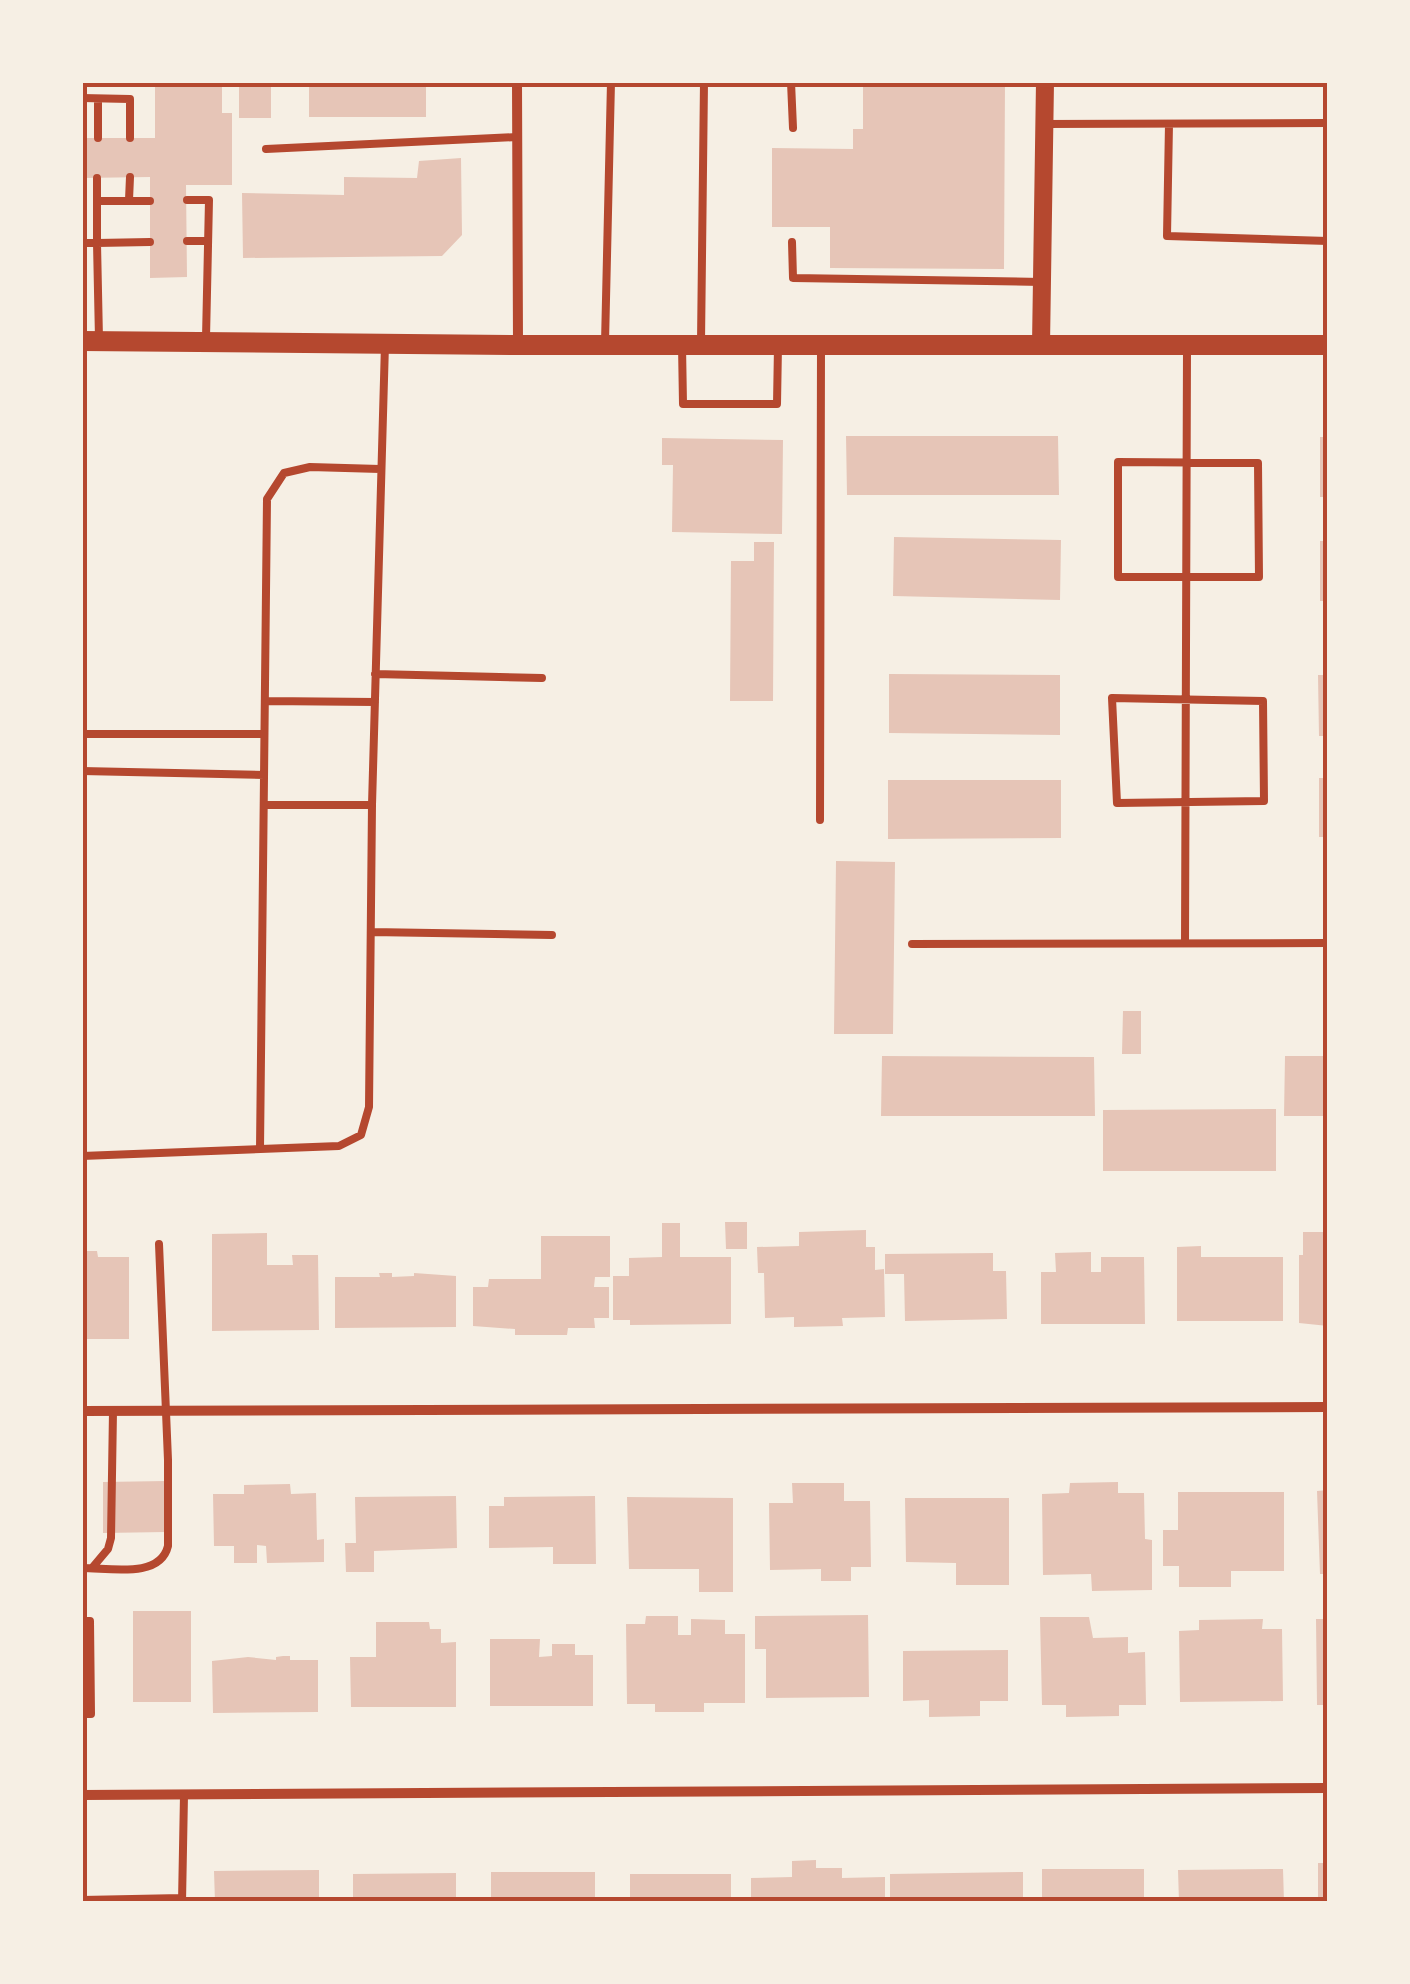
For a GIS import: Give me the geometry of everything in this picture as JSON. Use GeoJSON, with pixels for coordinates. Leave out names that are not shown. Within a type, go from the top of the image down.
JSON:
{"type":"FeatureCollection","features":[{"type":"Feature","properties":{"kind":"main road"},"geometry":{"type":"LineString","coordinates":[[91,341],[1328,345]]}},
{"type":"Feature","properties":{"kind":"street"},"geometry":{"type":"LineString","coordinates":[[517,82],[518,345]]}},
{"type":"Feature","properties":{"kind":"street"},"geometry":{"type":"LineString","coordinates":[[1041,345],[1045,82]]}},
{"type":"Feature","properties":{"kind":"street"},"geometry":{"type":"LineString","coordinates":[[82,1411],[1328,1406]]}},
{"type":"Feature","properties":{"kind":"street"},"geometry":{"type":"LineString","coordinates":[[82,1795],[1328,1788]]}},
{"type":"Feature","properties":{"kind":"lane"},"geometry":{"type":"LineString","coordinates":[[604,345],[611,82]]}},
{"type":"Feature","properties":{"kind":"lane"},"geometry":{"type":"LineString","coordinates":[[704,82],[692,345],[683,404],[777,404],[778,345]]}},
{"type":"Feature","properties":{"kind":"lane"},"geometry":{"type":"LineString","coordinates":[[791,82],[793,128]]}},
{"type":"Feature","properties":{"kind":"lane"},"geometry":{"type":"LineString","coordinates":[[82,98],[130,99],[130,138]]}},
{"type":"Feature","properties":{"kind":"lane"},"geometry":{"type":"LineString","coordinates":[[98,98],[98,138]]}},
{"type":"Feature","properties":{"kind":"lane"},"geometry":{"type":"LineString","coordinates":[[1044,124],[1328,122]]}},
{"type":"Feature","properties":{"kind":"lane"},"geometry":{"type":"LineString","coordinates":[[1169,124],[1166,236],[1328,241]]}},
{"type":"Feature","properties":{"kind":"lane"},"geometry":{"type":"LineString","coordinates":[[266,150],[517,137]]}},
{"type":"Feature","properties":{"kind":"lane"},"geometry":{"type":"LineString","coordinates":[[129,200],[130,177]]}},
{"type":"Feature","properties":{"kind":"lane"},"geometry":{"type":"LineString","coordinates":[[91,341],[98,178]]}},
{"type":"Feature","properties":{"kind":"lane"},"geometry":{"type":"LineString","coordinates":[[186,200],[209,200],[206,342]]}},
{"type":"Feature","properties":{"kind":"lane"},"geometry":{"type":"LineString","coordinates":[[97,201],[150,201]]}},
{"type":"Feature","properties":{"kind":"lane"},"geometry":{"type":"LineString","coordinates":[[187,241],[208,241]]}},
{"type":"Feature","properties":{"kind":"lane"},"geometry":{"type":"LineString","coordinates":[[82,243],[150,242]]}},
{"type":"Feature","properties":{"kind":"lane"},"geometry":{"type":"LineString","coordinates":[[792,242],[793,278],[1042,282]]}},
{"type":"Feature","properties":{"kind":"lane"},"geometry":{"type":"LineString","coordinates":[[82,1156],[339,1146],[360,1135],[369,1107],[374,702],[385,344]]}},
{"type":"Feature","properties":{"kind":"lane"},"geometry":{"type":"LineString","coordinates":[[820,820],[821,345]]}},
{"type":"Feature","properties":{"kind":"lane"},"geometry":{"type":"LineString","coordinates":[[1185,943],[1187,345]]}},
{"type":"Feature","properties":{"kind":"lane"},"geometry":{"type":"LineString","coordinates":[[1118,462],[1187,463],[1258,463],[1259,577],[1118,576],[1118,462]]}},
{"type":"Feature","properties":{"kind":"lane"},"geometry":{"type":"LineString","coordinates":[[260,1149],[267,499],[284,473],[310,466],[380,469]]}},
{"type":"Feature","properties":{"kind":"lane"},"geometry":{"type":"LineString","coordinates":[[375,674],[542,678]]}},
{"type":"Feature","properties":{"kind":"lane"},"geometry":{"type":"LineString","coordinates":[[1112,698],[1263,701],[1264,801],[1186,802],[1117,803],[1112,698]]}},
{"type":"Feature","properties":{"kind":"lane"},"geometry":{"type":"LineString","coordinates":[[265,701],[374,702]]}},
{"type":"Feature","properties":{"kind":"lane"},"geometry":{"type":"LineString","coordinates":[[82,734],[264,734]]}},
{"type":"Feature","properties":{"kind":"lane"},"geometry":{"type":"LineString","coordinates":[[82,771],[264,774]]}},
{"type":"Feature","properties":{"kind":"lane"},"geometry":{"type":"LineString","coordinates":[[264,806],[372,805]]}},
{"type":"Feature","properties":{"kind":"lane"},"geometry":{"type":"LineString","coordinates":[[371,932],[552,935]]}},
{"type":"Feature","properties":{"kind":"lane"},"geometry":{"type":"LineString","coordinates":[[912,944],[1328,943]]}},
{"type":"Feature","properties":{"kind":"lane"},"geometry":{"type":"LineString","coordinates":[[87,1568],[147,1568],[165,1558],[168,1477],[159,1244]]}},
{"type":"Feature","properties":{"kind":"lane"},"geometry":{"type":"LineString","coordinates":[[87,1568],[108,1549],[111,1538],[112,1411]]}},
{"type":"Feature","properties":{"kind":"lane"},"geometry":{"type":"LineString","coordinates":[[82,1621],[90,1621],[90,1714],[82,1714]]}},
{"type":"Feature","properties":{"kind":"lane"},"geometry":{"type":"LineString","coordinates":[[82,1900],[182,1900],[184,1795]]}},
{"type":"Feature","properties":{"kind":"building"},"geometry":{"type":"Polygon","coordinates":[[[155,82],[222,82],[222,113],[232,113],[232,185],[186,185],[187,277],[150,278],[150,177],[82,178],[82,138],[155,138],[155,82]]]}},
{"type":"Feature","properties":{"kind":"building"},"geometry":{"type":"Polygon","coordinates":[[[239,82],[271,82],[271,118],[239,118],[239,82]]]}},
{"type":"Feature","properties":{"kind":"building"},"geometry":{"type":"Polygon","coordinates":[[[309,82],[426,82],[426,117],[309,117],[309,82]]]}},
{"type":"Feature","properties":{"kind":"building"},"geometry":{"type":"Polygon","coordinates":[[[863,82],[1005,82],[1004,269],[830,268],[830,227],[772,227],[772,148],[853,149],[853,129],[863,129],[863,82]]]}},
{"type":"Feature","properties":{"kind":"building"},"geometry":{"type":"Polygon","coordinates":[[[461,158],[462,235],[442,256],[243,258],[242,193],[344,195],[344,177],[417,178],[419,161],[461,158]]]}},
{"type":"Feature","properties":{"kind":"building"},"geometry":{"type":"Polygon","coordinates":[[[846,436],[1058,436],[1059,495],[847,495],[846,436]]]}},
{"type":"Feature","properties":{"kind":"building"},"geometry":{"type":"Polygon","coordinates":[[[1320,437],[1328,437],[1328,497],[1320,497],[1320,437]]]}},
{"type":"Feature","properties":{"kind":"building"},"geometry":{"type":"Polygon","coordinates":[[[662,438],[783,440],[782,534],[672,532],[673,465],[662,465],[662,438]]]}},
{"type":"Feature","properties":{"kind":"building"},"geometry":{"type":"Polygon","coordinates":[[[894,537],[1061,540],[1060,600],[893,596],[894,537]]]}},
{"type":"Feature","properties":{"kind":"building"},"geometry":{"type":"Polygon","coordinates":[[[1320,541],[1328,541],[1328,601],[1320,601],[1320,541]]]}},
{"type":"Feature","properties":{"kind":"building"},"geometry":{"type":"Polygon","coordinates":[[[754,542],[774,542],[773,701],[730,701],[731,561],[754,561],[754,542]]]}},
{"type":"Feature","properties":{"kind":"building"},"geometry":{"type":"Polygon","coordinates":[[[889,674],[1060,675],[1060,735],[889,733],[889,674]]]}},
{"type":"Feature","properties":{"kind":"building"},"geometry":{"type":"Polygon","coordinates":[[[1318,675],[1328,675],[1328,736],[1319,736],[1318,675]]]}},
{"type":"Feature","properties":{"kind":"building"},"geometry":{"type":"Polygon","coordinates":[[[1319,778],[1328,778],[1328,837],[1319,837],[1319,778]]]}},
{"type":"Feature","properties":{"kind":"building"},"geometry":{"type":"Polygon","coordinates":[[[888,780],[1061,780],[1061,838],[888,839],[888,780]]]}},
{"type":"Feature","properties":{"kind":"building"},"geometry":{"type":"Polygon","coordinates":[[[836,861],[895,862],[893,1034],[834,1034],[836,861]]]}},
{"type":"Feature","properties":{"kind":"building"},"geometry":{"type":"Polygon","coordinates":[[[1123,1011],[1141,1011],[1141,1054],[1122,1054],[1123,1011]]]}},
{"type":"Feature","properties":{"kind":"building"},"geometry":{"type":"Polygon","coordinates":[[[882,1056],[1094,1057],[1095,1116],[881,1116],[882,1056]]]}},
{"type":"Feature","properties":{"kind":"building"},"geometry":{"type":"Polygon","coordinates":[[[1285,1056],[1328,1056],[1328,1116],[1284,1116],[1285,1056]]]}},
{"type":"Feature","properties":{"kind":"building"},"geometry":{"type":"Polygon","coordinates":[[[1276,1109],[1276,1171],[1103,1171],[1103,1110],[1276,1109]]]}},
{"type":"Feature","properties":{"kind":"building"},"geometry":{"type":"Polygon","coordinates":[[[725,1222],[747,1222],[747,1249],[726,1249],[725,1222]]]}},
{"type":"Feature","properties":{"kind":"building"},"geometry":{"type":"Polygon","coordinates":[[[662,1223],[680,1223],[680,1257],[731,1257],[731,1324],[630,1325],[630,1320],[613,1320],[613,1276],[629,1276],[629,1258],[662,1257],[662,1223]]]}},
{"type":"Feature","properties":{"kind":"building"},"geometry":{"type":"Polygon","coordinates":[[[866,1230],[866,1247],[875,1247],[875,1270],[884,1269],[885,1317],[842,1318],[843,1326],[794,1327],[794,1317],[765,1318],[764,1273],[758,1273],[757,1247],[799,1246],[799,1232],[866,1230]]]}},
{"type":"Feature","properties":{"kind":"building"},"geometry":{"type":"Polygon","coordinates":[[[1303,1232],[1328,1232],[1328,1326],[1299,1323],[1303,1232]]]}},
{"type":"Feature","properties":{"kind":"building"},"geometry":{"type":"Polygon","coordinates":[[[267,1233],[267,1265],[293,1265],[292,1255],[318,1255],[319,1330],[212,1331],[212,1234],[267,1233]]]}},
{"type":"Feature","properties":{"kind":"building"},"geometry":{"type":"Polygon","coordinates":[[[541,1236],[610,1236],[610,1277],[595,1277],[594,1287],[609,1287],[609,1318],[594,1318],[595,1328],[568,1328],[567,1335],[515,1335],[515,1329],[473,1326],[473,1287],[488,1287],[489,1279],[541,1279],[541,1236]]]}},
{"type":"Feature","properties":{"kind":"building"},"geometry":{"type":"Polygon","coordinates":[[[1201,1246],[1201,1257],[1283,1257],[1283,1321],[1177,1321],[1177,1247],[1201,1246]]]}},
{"type":"Feature","properties":{"kind":"building"},"geometry":{"type":"Polygon","coordinates":[[[82,1251],[97,1251],[98,1257],[129,1257],[129,1339],[82,1339],[82,1251]]]}},
{"type":"Feature","properties":{"kind":"building"},"geometry":{"type":"Polygon","coordinates":[[[1091,1252],[1091,1272],[1101,1272],[1101,1257],[1144,1257],[1145,1324],[1041,1324],[1041,1272],[1056,1272],[1055,1253],[1091,1252]]]}},
{"type":"Feature","properties":{"kind":"building"},"geometry":{"type":"Polygon","coordinates":[[[993,1253],[993,1271],[1006,1271],[1007,1319],[905,1321],[904,1274],[885,1274],[885,1254],[993,1253]]]}},
{"type":"Feature","properties":{"kind":"building"},"geometry":{"type":"Polygon","coordinates":[[[379,1273],[392,1273],[392,1277],[414,1273],[456,1276],[456,1327],[335,1328],[335,1277],[380,1277],[379,1273]]]}},
{"type":"Feature","properties":{"kind":"building"},"geometry":{"type":"Polygon","coordinates":[[[166,1481],[166,1532],[103,1533],[103,1482],[166,1481]]]}},
{"type":"Feature","properties":{"kind":"building"},"geometry":{"type":"Polygon","coordinates":[[[1118,1482],[1118,1493],[1144,1493],[1145,1539],[1152,1540],[1152,1590],[1092,1591],[1091,1574],[1043,1575],[1042,1494],[1069,1493],[1070,1483],[1118,1482]]]}},
{"type":"Feature","properties":{"kind":"building"},"geometry":{"type":"Polygon","coordinates":[[[792,1483],[844,1483],[844,1501],[870,1501],[871,1567],[851,1567],[851,1581],[821,1581],[821,1569],[770,1570],[769,1503],[793,1503],[792,1483]]]}},
{"type":"Feature","properties":{"kind":"building"},"geometry":{"type":"Polygon","coordinates":[[[290,1484],[291,1494],[316,1493],[317,1540],[324,1539],[324,1562],[267,1563],[266,1546],[257,1545],[257,1563],[234,1563],[234,1546],[214,1546],[213,1494],[244,1494],[244,1485],[290,1484]]]}},
{"type":"Feature","properties":{"kind":"building"},"geometry":{"type":"Polygon","coordinates":[[[1328,1490],[1328,1574],[1320,1574],[1317,1491],[1328,1490]]]}},
{"type":"Feature","properties":{"kind":"building"},"geometry":{"type":"Polygon","coordinates":[[[1178,1492],[1284,1492],[1284,1571],[1231,1571],[1231,1587],[1179,1587],[1179,1566],[1163,1566],[1163,1530],[1178,1530],[1178,1492]]]}},
{"type":"Feature","properties":{"kind":"building"},"geometry":{"type":"Polygon","coordinates":[[[456,1496],[457,1548],[374,1551],[374,1572],[346,1572],[345,1543],[356,1543],[355,1497],[456,1496]]]}},
{"type":"Feature","properties":{"kind":"building"},"geometry":{"type":"Polygon","coordinates":[[[595,1496],[596,1564],[553,1564],[553,1547],[489,1548],[489,1506],[504,1506],[504,1497],[595,1496]]]}},
{"type":"Feature","properties":{"kind":"building"},"geometry":{"type":"Polygon","coordinates":[[[627,1497],[733,1498],[733,1592],[699,1592],[699,1569],[629,1569],[627,1497]]]}},
{"type":"Feature","properties":{"kind":"building"},"geometry":{"type":"Polygon","coordinates":[[[905,1498],[1009,1498],[1009,1585],[956,1585],[956,1563],[906,1562],[905,1498]]]}},
{"type":"Feature","properties":{"kind":"building"},"geometry":{"type":"Polygon","coordinates":[[[133,1611],[191,1611],[191,1702],[133,1702],[133,1611]]]}},
{"type":"Feature","properties":{"kind":"building"},"geometry":{"type":"Polygon","coordinates":[[[868,1615],[869,1697],[766,1698],[766,1649],[755,1649],[755,1616],[868,1615]]]}},
{"type":"Feature","properties":{"kind":"building"},"geometry":{"type":"Polygon","coordinates":[[[646,1616],[678,1616],[678,1635],[691,1635],[691,1619],[725,1620],[725,1634],[745,1634],[745,1703],[704,1703],[704,1712],[655,1712],[655,1704],[627,1704],[626,1624],[645,1624],[646,1616]]]}},
{"type":"Feature","properties":{"kind":"building"},"geometry":{"type":"Polygon","coordinates":[[[1040,1617],[1089,1617],[1093,1638],[1128,1637],[1128,1653],[1145,1652],[1146,1705],[1119,1705],[1119,1716],[1066,1717],[1066,1705],[1042,1705],[1040,1617]]]}},
{"type":"Feature","properties":{"kind":"building"},"geometry":{"type":"Polygon","coordinates":[[[1263,1619],[1262,1629],[1282,1629],[1283,1701],[1180,1702],[1179,1631],[1199,1630],[1199,1620],[1263,1619]]]}},
{"type":"Feature","properties":{"kind":"building"},"geometry":{"type":"Polygon","coordinates":[[[1316,1619],[1328,1619],[1328,1705],[1317,1705],[1316,1619]]]}},
{"type":"Feature","properties":{"kind":"building"},"geometry":{"type":"Polygon","coordinates":[[[376,1622],[429,1622],[430,1629],[441,1629],[441,1643],[456,1642],[456,1707],[351,1707],[350,1657],[376,1657],[376,1622]]]}},
{"type":"Feature","properties":{"kind":"building"},"geometry":{"type":"Polygon","coordinates":[[[490,1639],[540,1639],[539,1657],[552,1656],[552,1644],[575,1644],[575,1655],[593,1655],[593,1706],[490,1706],[490,1639]]]}},
{"type":"Feature","properties":{"kind":"building"},"geometry":{"type":"Polygon","coordinates":[[[1008,1650],[1008,1701],[980,1701],[980,1716],[929,1717],[929,1700],[903,1701],[903,1651],[1008,1650]]]}},
{"type":"Feature","properties":{"kind":"building"},"geometry":{"type":"Polygon","coordinates":[[[290,1656],[290,1660],[318,1660],[318,1712],[213,1713],[212,1661],[248,1657],[276,1660],[290,1656]]]}},
{"type":"Feature","properties":{"kind":"building"},"geometry":{"type":"Polygon","coordinates":[[[816,1860],[816,1868],[842,1868],[842,1878],[885,1877],[885,1902],[751,1902],[751,1878],[792,1877],[792,1861],[816,1860]]]}},
{"type":"Feature","properties":{"kind":"building"},"geometry":{"type":"Polygon","coordinates":[[[1318,1863],[1328,1863],[1328,1902],[1318,1902],[1318,1863]]]}},
{"type":"Feature","properties":{"kind":"building"},"geometry":{"type":"Polygon","coordinates":[[[1042,1869],[1144,1869],[1144,1902],[1042,1902],[1042,1869]]]}},
{"type":"Feature","properties":{"kind":"building"},"geometry":{"type":"Polygon","coordinates":[[[1283,1869],[1284,1902],[1179,1902],[1178,1870],[1283,1869]]]}},
{"type":"Feature","properties":{"kind":"building"},"geometry":{"type":"Polygon","coordinates":[[[319,1870],[319,1902],[215,1902],[214,1871],[319,1870]]]}},
{"type":"Feature","properties":{"kind":"building"},"geometry":{"type":"Polygon","coordinates":[[[491,1872],[595,1872],[595,1902],[491,1902],[491,1872]]]}},
{"type":"Feature","properties":{"kind":"building"},"geometry":{"type":"Polygon","coordinates":[[[1023,1872],[1023,1902],[890,1902],[890,1874],[1023,1872]]]}},
{"type":"Feature","properties":{"kind":"building"},"geometry":{"type":"Polygon","coordinates":[[[456,1873],[456,1902],[353,1902],[353,1874],[456,1873]]]}},
{"type":"Feature","properties":{"kind":"building"},"geometry":{"type":"Polygon","coordinates":[[[630,1874],[731,1874],[731,1902],[630,1902],[630,1874]]]}}]}
